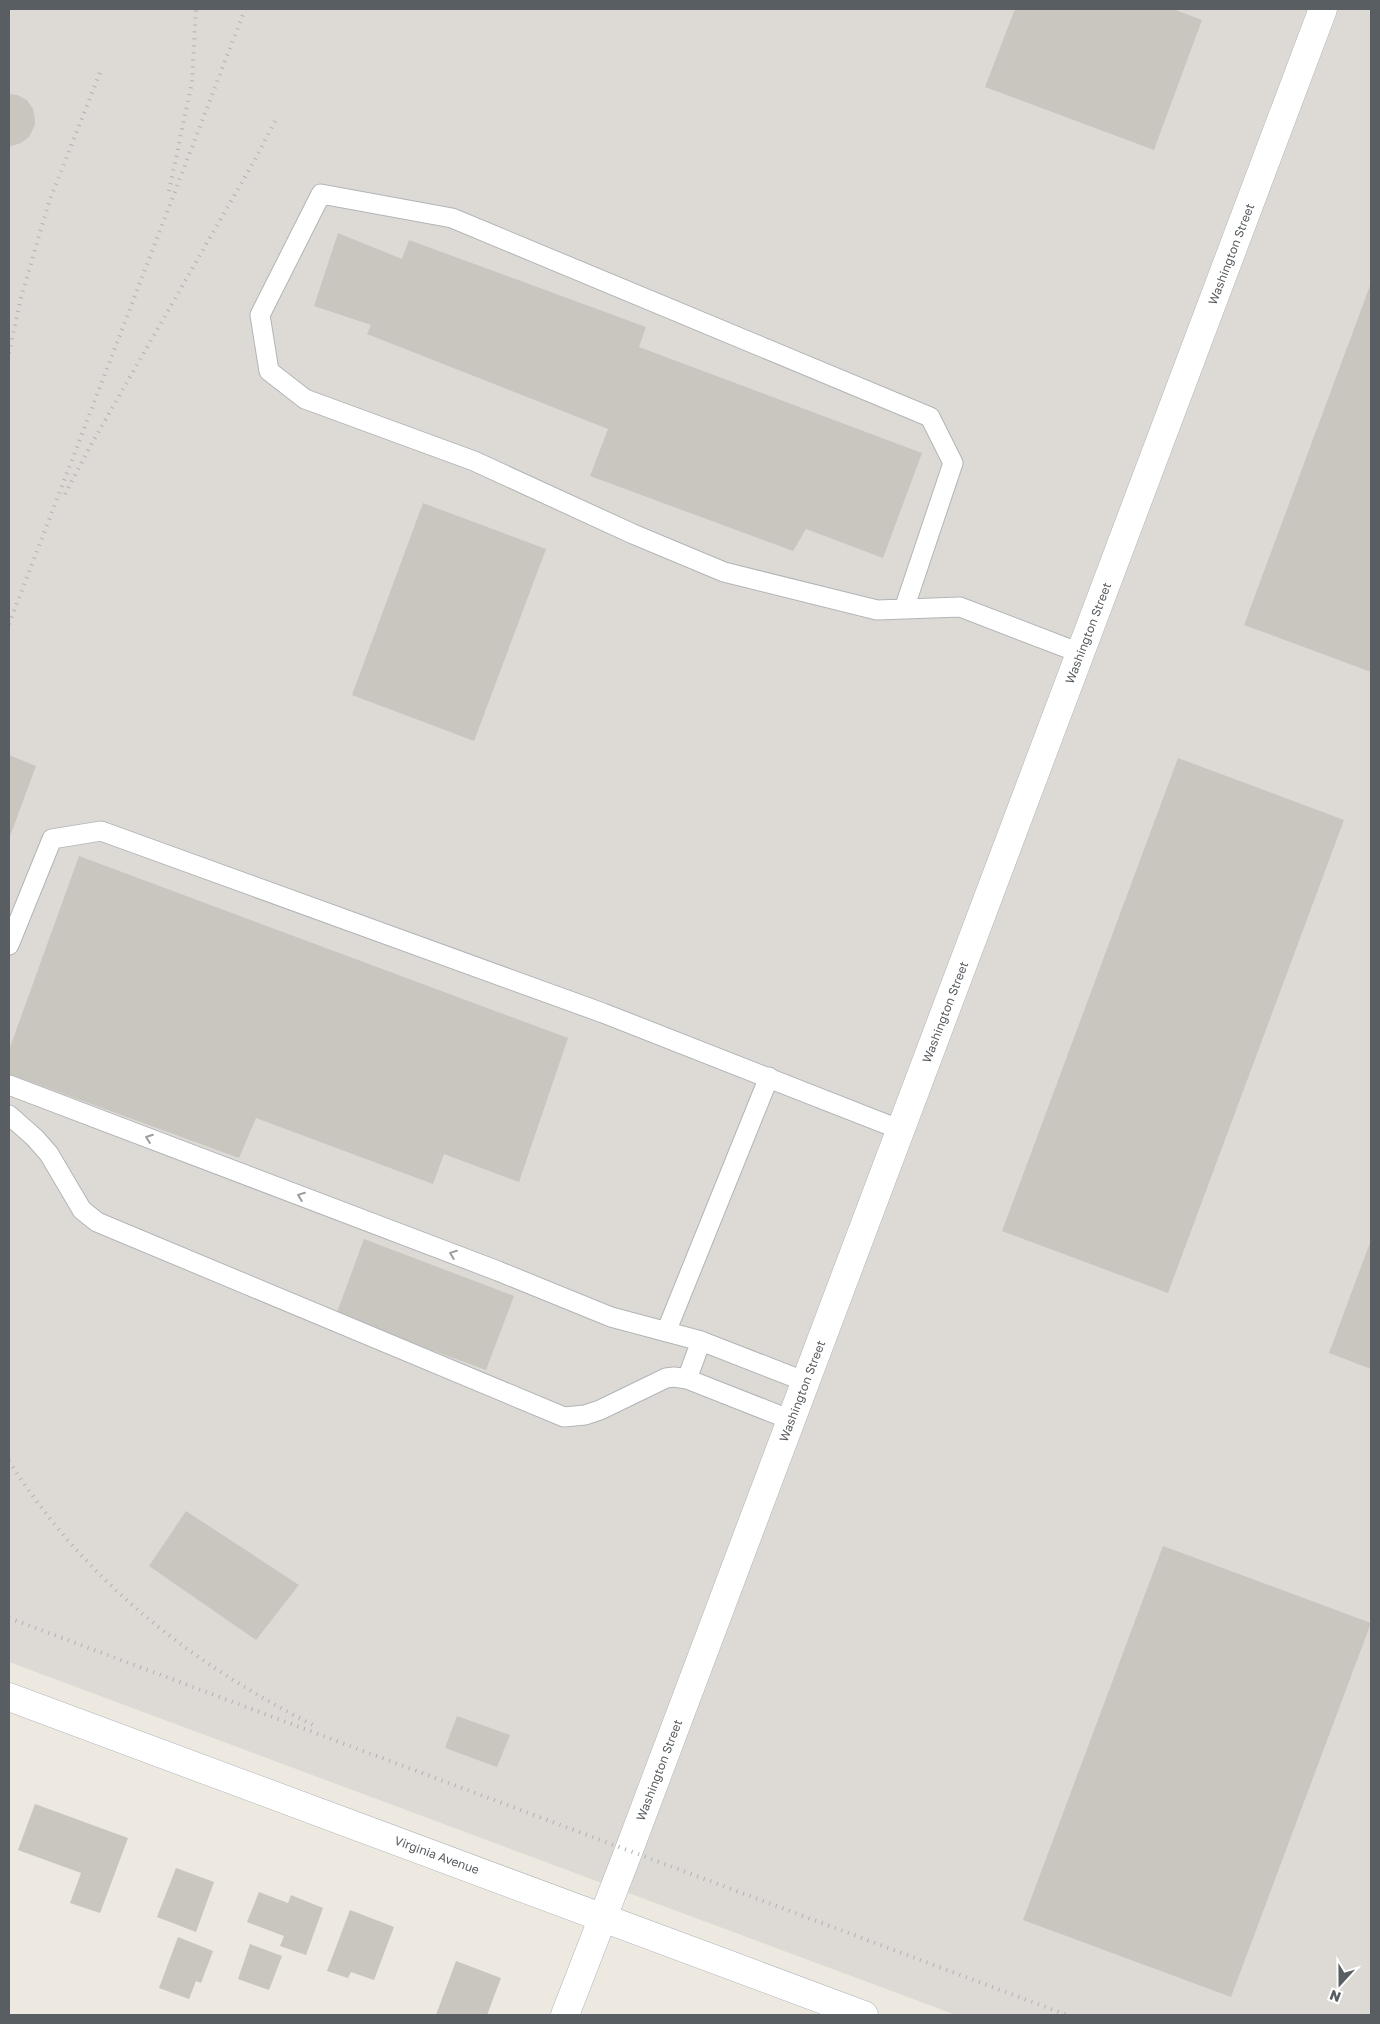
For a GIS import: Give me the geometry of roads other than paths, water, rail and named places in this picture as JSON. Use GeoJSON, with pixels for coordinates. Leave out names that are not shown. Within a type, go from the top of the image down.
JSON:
{"type":"FeatureCollection","features":[{"type":"Feature","properties":{"kind":"street","name":"Washington Street"},"geometry":{"type":"LineString","coordinates":[[565,2015],[604,1917],[792,1420],[1323,9]]}},
{"type":"Feature","properties":{"kind":"street","name":"Virginia Avenue"},"geometry":{"type":"LineString","coordinates":[[9,1697],[864,2015]]}},
{"type":"Feature","properties":{"kind":"lane"},"geometry":{"type":"LineString","coordinates":[[904,609],[953,463],[930,417],[452,218],[321,194],[260,316],[269,371],[305,399],[474,461],[633,534],[724,572],[877,610],[960,607],[1080,653]]}},
{"type":"Feature","properties":{"kind":"lane"},"geometry":{"type":"LineString","coordinates":[[9,945],[52,840],[101,831],[603,1013],[901,1130]]}},
{"type":"Feature","properties":{"kind":"lane"},"geometry":{"type":"LineString","coordinates":[[666,1332],[769,1077]]}},
{"type":"Feature","properties":{"kind":"lane"},"geometry":{"type":"LineString","coordinates":[[9,1086],[498,1271],[611,1317],[701,1341],[806,1382]]}},
{"type":"Feature","properties":{"kind":"lane"},"geometry":{"type":"LineString","coordinates":[[9,1115],[35,1138],[49,1154],[82,1210],[97,1222],[564,1417],[586,1415],[600,1410],[666,1378],[674,1377],[687,1379],[792,1420]]}},
{"type":"Feature","properties":{"kind":"lane"},"geometry":{"type":"LineString","coordinates":[[687,1379],[701,1341]]}},
{"type":"Feature","properties":{"kind":"railway"},"geometry":{"type":"LineString","coordinates":[[169,191],[192,82],[196,9]]}},
{"type":"Feature","properties":{"kind":"railway"},"geometry":{"type":"LineString","coordinates":[[9,624],[245,9]]}},
{"type":"Feature","properties":{"kind":"railway"},"geometry":{"type":"LineString","coordinates":[[9,353],[20,301],[49,202],[101,70]]}},
{"type":"Feature","properties":{"kind":"railway"},"geometry":{"type":"LineString","coordinates":[[65,494],[92,443],[257,156],[276,119]]}},
{"type":"Feature","properties":{"kind":"railway"},"geometry":{"type":"LineString","coordinates":[[9,1461],[39,1505],[72,1545],[144,1615],[184,1647],[226,1675],[270,1702],[317,1727]]}},
{"type":"Feature","properties":{"kind":"railway"},"geometry":{"type":"LineString","coordinates":[[9,1618],[1067,2015]]}}]}
